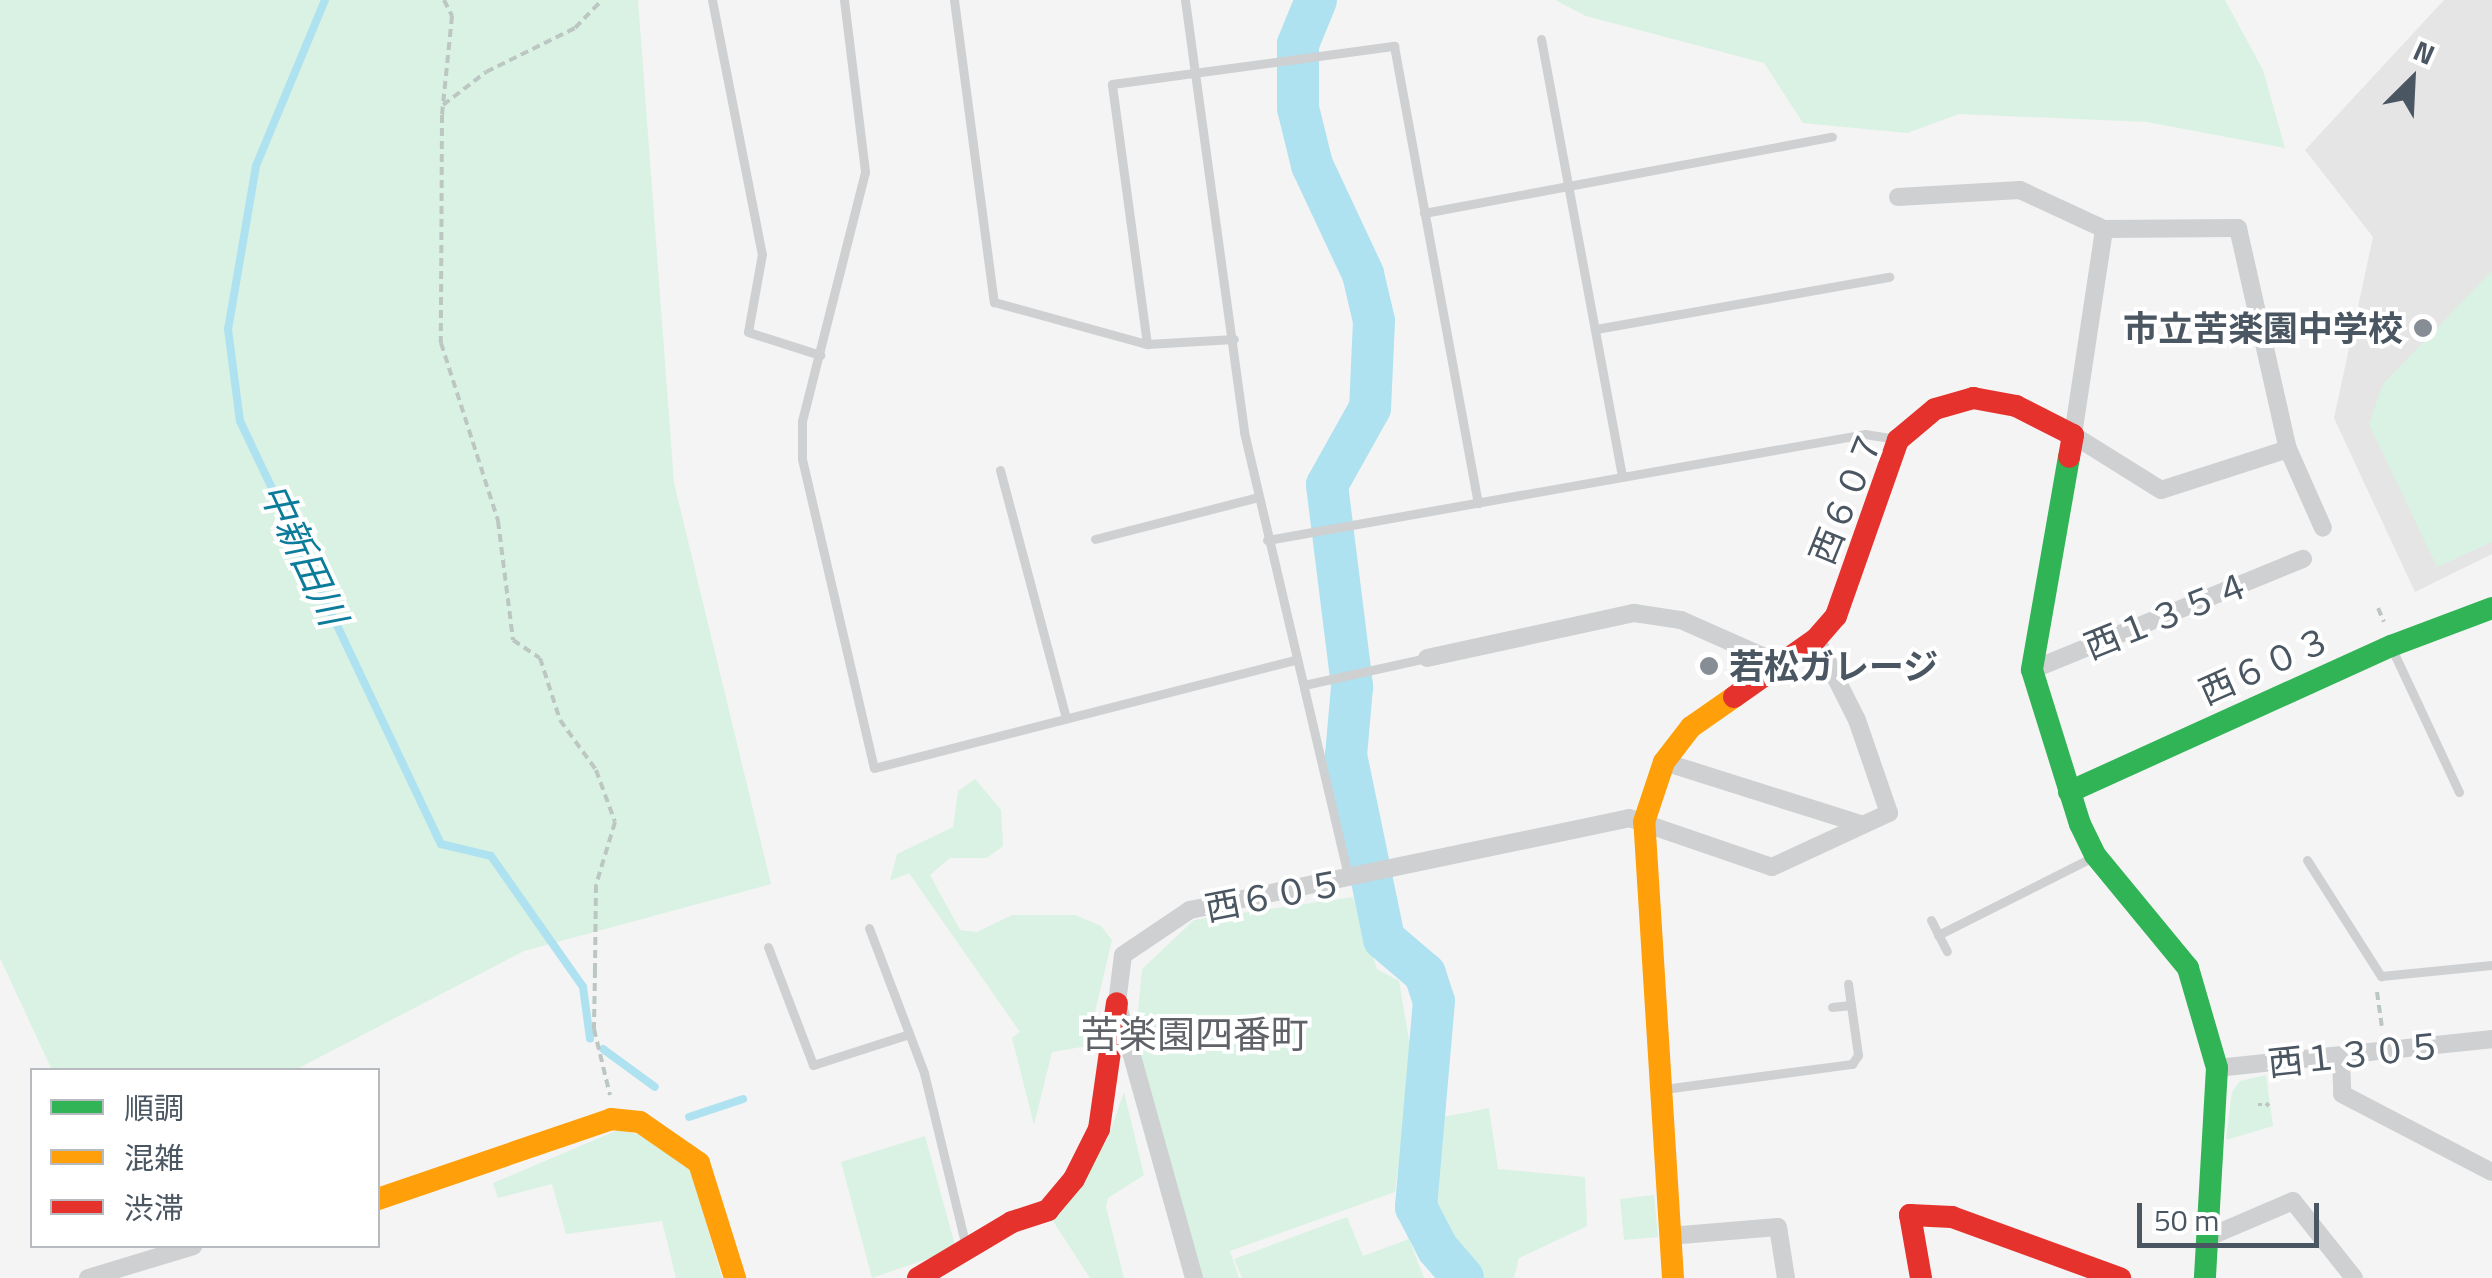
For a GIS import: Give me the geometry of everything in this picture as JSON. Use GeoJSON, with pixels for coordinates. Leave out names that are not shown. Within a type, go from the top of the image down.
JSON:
{"type":"FeatureCollection","features":[{"type":"Feature","properties":{"kind":"street"},"geometry":{"type":"LineString","coordinates":[[1898,197],[2020,190],[2104,229],[2238,228],[2288,449],[2322,528]]}},
{"type":"Feature","properties":{"kind":"street"},"geometry":{"type":"LineString","coordinates":[[2104,229],[2032,670],[2069,792],[2095,855],[2188,968],[2217,1068],[2207,1208],[2212,1236],[2205,1278]]}},
{"type":"Feature","properties":{"kind":"street","name":"西６０７"},"geometry":{"type":"LineString","coordinates":[[1672,1278],[1657,1090],[1644,822],[1664,762],[1692,727],[1816,639],[1836,616],[1898,440],[1936,409],[1973,398],[2016,406],[2073,435]]}},
{"type":"Feature","properties":{"kind":"street"},"geometry":{"type":"LineString","coordinates":[[2073,435],[2161,490],[2288,449]]}},
{"type":"Feature","properties":{"kind":"street","name":"西１３５４"},"geometry":{"type":"LineString","coordinates":[[2032,670],[2303,559]]}},
{"type":"Feature","properties":{"kind":"street","name":"西６０３"},"geometry":{"type":"LineString","coordinates":[[2069,792],[2391,646],[2492,608]]}},
{"type":"Feature","properties":{"kind":"street"},"geometry":{"type":"LineString","coordinates":[[1428,658],[1634,613],[1681,620],[1778,663]]}},
{"type":"Feature","properties":{"kind":"street"},"geometry":{"type":"LineString","coordinates":[[1644,822],[1772,867],[1888,813],[1857,720],[1816,639]]}},
{"type":"Feature","properties":{"kind":"street"},"geometry":{"type":"LineString","coordinates":[[1664,762],[1861,824]]}},
{"type":"Feature","properties":{"kind":"street","name":"西６０５"},"geometry":{"type":"LineString","coordinates":[[1194,1278],[1117,1004],[1124,955],[1190,910],[1363,878],[1628,818],[1644,822]]}},
{"type":"Feature","properties":{"kind":"street"},"geometry":{"type":"LineString","coordinates":[[918,1278],[968,1254],[1012,1222],[1048,1210],[1089,1154],[1110,1071],[1117,1004]]}},
{"type":"Feature","properties":{"kind":"street","name":"西１３０５"},"geometry":{"type":"LineString","coordinates":[[2217,1068],[2492,1040]]}},
{"type":"Feature","properties":{"kind":"street"},"geometry":{"type":"LineString","coordinates":[[2341,1057],[2342,1094],[2492,1172]]}},
{"type":"Feature","properties":{"kind":"street"},"geometry":{"type":"LineString","coordinates":[[380,1198],[611,1119],[662,1131],[699,1163],[735,1278]]}},
{"type":"Feature","properties":{"kind":"street"},"geometry":{"type":"LineString","coordinates":[[2212,1236],[2293,1201],[2354,1278]]}},
{"type":"Feature","properties":{"kind":"street"},"geometry":{"type":"LineString","coordinates":[[1921,1278],[1910,1216],[1952,1216],[2120,1278]]}},
{"type":"Feature","properties":{"kind":"street"},"geometry":{"type":"LineString","coordinates":[[1669,1236],[1778,1226],[1786,1278]]}},
{"type":"Feature","properties":{"kind":"street"},"geometry":{"type":"LineString","coordinates":[[88,1278],[186,1248]]}},
{"type":"Feature","properties":{"kind":"lane"},"geometry":{"type":"LineString","coordinates":[[712,0],[762,254],[748,332],[820,355]]}},
{"type":"Feature","properties":{"kind":"lane"},"geometry":{"type":"LineString","coordinates":[[844,0],[864,172],[802,420],[802,459],[874,768],[1298,658]]}},
{"type":"Feature","properties":{"kind":"lane"},"geometry":{"type":"LineString","coordinates":[[954,0],[994,302],[1147,344],[1234,338]]}},
{"type":"Feature","properties":{"kind":"lane"},"geometry":{"type":"LineString","coordinates":[[1184,0],[1258,497],[1304,685],[1363,878]]}},
{"type":"Feature","properties":{"kind":"lane"},"geometry":{"type":"LineString","coordinates":[[1542,39],[1622,474]]}},
{"type":"Feature","properties":{"kind":"lane"},"geometry":{"type":"LineString","coordinates":[[1147,344],[1112,84],[1394,46],[1478,503]]}},
{"type":"Feature","properties":{"kind":"lane"},"geometry":{"type":"LineString","coordinates":[[1424,212],[1832,137]]}},
{"type":"Feature","properties":{"kind":"lane"},"geometry":{"type":"LineString","coordinates":[[1596,330],[1889,277]]}},
{"type":"Feature","properties":{"kind":"lane"},"geometry":{"type":"LineString","coordinates":[[1268,540],[1622,474],[1865,434],[1898,440]]}},
{"type":"Feature","properties":{"kind":"lane"},"geometry":{"type":"LineString","coordinates":[[1000,470],[1066,718]]}},
{"type":"Feature","properties":{"kind":"lane"},"geometry":{"type":"LineString","coordinates":[[1094,539],[1258,497]]}},
{"type":"Feature","properties":{"kind":"lane"},"geometry":{"type":"LineString","coordinates":[[2391,646],[2460,792]]}},
{"type":"Feature","properties":{"kind":"lane"},"geometry":{"type":"LineString","coordinates":[[1304,685],[1428,658]]}},
{"type":"Feature","properties":{"kind":"lane"},"geometry":{"type":"LineString","coordinates":[[1938,935],[2095,855]]}},
{"type":"Feature","properties":{"kind":"lane"},"geometry":{"type":"LineString","coordinates":[[2307,860],[2382,976],[2492,964]]}},
{"type":"Feature","properties":{"kind":"lane"},"geometry":{"type":"LineString","coordinates":[[1931,920],[1947,951]]}},
{"type":"Feature","properties":{"kind":"lane"},"geometry":{"type":"LineString","coordinates":[[869,928],[909,1034],[968,1254]]}},
{"type":"Feature","properties":{"kind":"lane"},"geometry":{"type":"LineString","coordinates":[[768,947],[813,1065],[909,1034]]}},
{"type":"Feature","properties":{"kind":"lane"},"geometry":{"type":"LineString","coordinates":[[1657,1090],[1852,1064],[1858,1056],[1848,984]]}},
{"type":"Feature","properties":{"kind":"lane"},"geometry":{"type":"LineString","coordinates":[[1832,1007],[1851,1005]]}},
{"type":"Feature","properties":{"kind":"path"},"geometry":{"type":"LineString","coordinates":[[444,0],[452,16],[442,105],[442,343],[498,521],[512,640],[540,658],[560,720],[596,770],[615,822],[596,886],[594,1029],[611,1119]]}},
{"type":"Feature","properties":{"kind":"path"},"geometry":{"type":"LineString","coordinates":[[442,105],[486,72],[575,28],[602,0]]}},
{"type":"Feature","properties":{"kind":"path"},"geometry":{"type":"LineString","coordinates":[[2377,986],[2386,1052]]}},
{"type":"Feature","properties":{"kind":"shaded area","name":"市立苦楽園中学校"},"geometry":{"type":"Polygon","coordinates":[[[2444,0],[2492,0],[2492,554],[2415,592],[2334,418],[2373,237],[2305,150],[2444,0]]]}},
{"type":"Feature","properties":{"kind":"green space"},"geometry":{"type":"Polygon","coordinates":[[[0,0],[638,0],[674,483],[771,884],[524,951],[299,1068],[51,1068],[0,958],[0,0]]]}},
{"type":"Feature","properties":{"kind":"green space"},"geometry":{"type":"Polygon","coordinates":[[[1555,0],[2225,0],[2263,70],[2285,148],[2147,122],[1959,114],[1907,133],[1803,123],[1764,63],[1586,16],[1555,0]]]}},
{"type":"Feature","properties":{"kind":"green space"},"geometry":{"type":"Polygon","coordinates":[[[2492,271],[2492,542],[2437,567],[2369,424],[2383,384],[2492,271]]]}},
{"type":"Feature","properties":{"kind":"green space"},"geometry":{"type":"Polygon","coordinates":[[[975,779],[1001,810],[1003,846],[987,858],[950,858],[930,875],[960,930],[977,932],[1012,915],[1075,915],[1101,926],[1112,940],[1087,1046],[1052,1052],[1034,1125],[1012,1038],[1020,1032],[909,873],[890,881],[897,854],[953,827],[958,791],[975,779]]]}},
{"type":"Feature","properties":{"kind":"green space"},"geometry":{"type":"Polygon","coordinates":[[[1353,897],[1377,969],[1399,981],[1412,1058],[1395,1192],[1230,1251],[1239,1278],[1201,1278],[1135,1044],[1142,969],[1194,920],[1353,897]]]}},
{"type":"Feature","properties":{"kind":"green space"},"geometry":{"type":"Polygon","coordinates":[[[2266,1075],[2273,1126],[2226,1140],[2232,1092],[2240,1081],[2266,1075]]]}},
{"type":"Feature","properties":{"kind":"green space"},"geometry":{"type":"Polygon","coordinates":[[[1124,1092],[1144,1175],[1108,1198],[1106,1207],[1124,1278],[1090,1278],[1053,1221],[1108,1138],[1124,1092]]]}},
{"type":"Feature","properties":{"kind":"green space"},"geometry":{"type":"Polygon","coordinates":[[[1489,1108],[1498,1169],[1585,1177],[1587,1226],[1519,1258],[1514,1278],[1472,1278],[1426,1209],[1433,1119],[1489,1108]]]}},
{"type":"Feature","properties":{"kind":"green space"},"geometry":{"type":"Polygon","coordinates":[[[618,1130],[656,1138],[688,1161],[722,1278],[676,1278],[662,1221],[566,1234],[552,1184],[498,1198],[493,1183],[618,1130]]]}},
{"type":"Feature","properties":{"kind":"green space"},"geometry":{"type":"Polygon","coordinates":[[[925,1136],[956,1249],[872,1278],[841,1162],[925,1136]]]}},
{"type":"Feature","properties":{"kind":"green space"},"geometry":{"type":"Polygon","coordinates":[[[1654,1195],[1658,1237],[1624,1240],[1620,1199],[1654,1195]]]}},
{"type":"Feature","properties":{"kind":"green space"},"geometry":{"type":"Polygon","coordinates":[[[1347,1217],[1363,1256],[1409,1239],[1424,1278],[1242,1278],[1234,1259],[1347,1217]]]}},
{"type":"Feature","properties":{"kind":"waterway","name":"中新田川"},"geometry":{"type":"LineString","coordinates":[[325,0],[256,166],[228,329],[240,421],[441,844],[491,856],[583,987],[590,1039]]}},
{"type":"Feature","properties":{"kind":"waterway"},"geometry":{"type":"LineString","coordinates":[[1316,0],[1298,44],[1298,108],[1312,165],[1363,274],[1374,321],[1370,408],[1327,485],[1352,687],[1346,755],[1384,939],[1425,974],[1434,1001],[1416,1207],[1438,1249],[1463,1278]]}},
{"type":"Feature","properties":{"kind":"waterway","name":"中新田川"},"geometry":{"type":"LineString","coordinates":[[603,1049],[655,1087]]}},
{"type":"Feature","properties":{"kind":"waterway","name":"中新田川"},"geometry":{"type":"LineString","coordinates":[[689,1117],[743,1099]]}},
{"type":"Feature","properties":{"kind":"traffic: fast"},"geometry":{"type":"LineString","coordinates":[[2069,457],[2032,670],[2080,824],[2095,855],[2188,968],[2217,1068],[2205,1278]]}},
{"type":"Feature","properties":{"kind":"traffic: fast"},"geometry":{"type":"LineString","coordinates":[[2069,792],[2391,646],[2492,608]]}},
{"type":"Feature","properties":{"kind":"traffic: slow"},"geometry":{"type":"LineString","coordinates":[[1673,1278],[1644,822],[1664,762],[1691,727],[1734,697]]}},
{"type":"Feature","properties":{"kind":"traffic: slow"},"geometry":{"type":"LineString","coordinates":[[380,1198],[611,1119],[640,1122],[699,1163],[735,1278]]}},
{"type":"Feature","properties":{"kind":"traffic: jam"},"geometry":{"type":"LineString","coordinates":[[1734,697],[1816,639],[1836,616],[1898,440],[1935,409],[1973,398],[2016,406],[2073,435],[2069,457]]}},
{"type":"Feature","properties":{"kind":"traffic: jam"},"geometry":{"type":"LineString","coordinates":[[918,1278],[1012,1222],[1048,1210],[1074,1179],[1099,1129],[1117,1003]]}},
{"type":"Feature","properties":{"kind":"traffic: jam"},"geometry":{"type":"LineString","coordinates":[[1921,1278],[1910,1215],[1952,1217],[2120,1278]]}},
{"type":"Feature","properties":{"kind":"place","name":"市立苦楽園中学校"},"geometry":{"type":"Point","coordinates":[2423,328]}},
{"type":"Feature","properties":{"kind":"place","name":"若松ガレージ"},"geometry":{"type":"Point","coordinates":[1709,666]}},
{"type":"Feature","properties":{"kind":"district","name":"苦楽園四番町"},"geometry":{"type":"Point","coordinates":[1195,1035]}}]}
